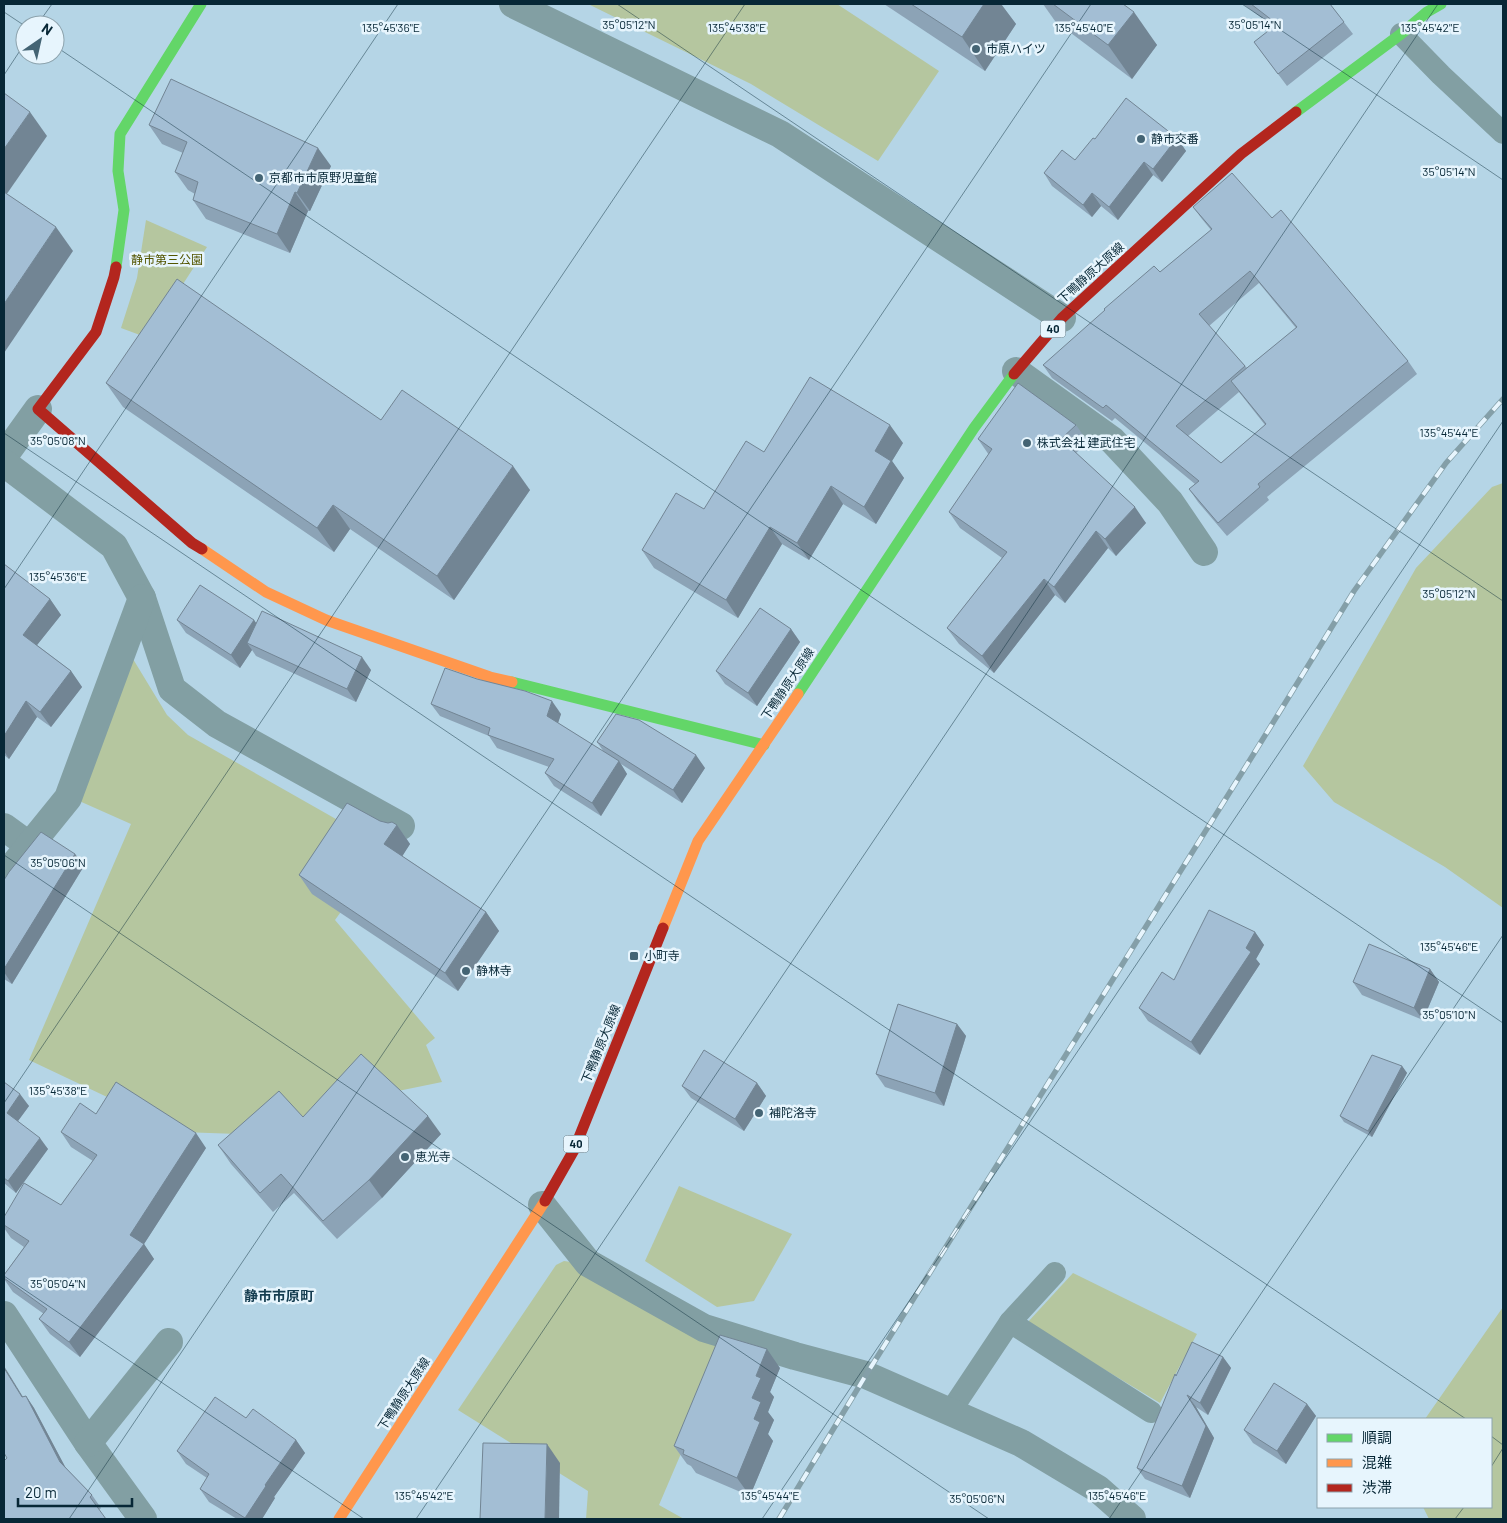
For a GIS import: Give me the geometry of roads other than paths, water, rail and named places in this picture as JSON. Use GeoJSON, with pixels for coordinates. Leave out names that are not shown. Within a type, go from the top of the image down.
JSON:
{"type":"FeatureCollection","features":[{"type":"Feature","properties":{"kind":"main road"},"geometry":{"type":"LineString","coordinates":[[201,4],[120,134],[118,171],[124,210],[114,277],[96,332],[38,409],[192,543],[266,592],[326,620],[490,677],[764,745]]}},
{"type":"Feature","properties":{"kind":"main road","name":"下鴨静原大原線"},"geometry":{"type":"LineString","coordinates":[[339,1519],[542,1204],[574,1150],[698,841],[764,745],[974,428],[1016,371],[1062,318],[1241,154],[1401,34],[1428,6]]}},
{"type":"Feature","properties":{"kind":"street"},"geometry":{"type":"LineString","coordinates":[[513,4],[780,134],[1062,318]]}},
{"type":"Feature","properties":{"kind":"street"},"geometry":{"type":"LineString","coordinates":[[1016,371],[1112,440],[1170,502],[1204,552]]}},
{"type":"Feature","properties":{"kind":"street"},"geometry":{"type":"LineString","coordinates":[[4,456],[38,409]]}},
{"type":"Feature","properties":{"kind":"street"},"geometry":{"type":"LineString","coordinates":[[4,463],[114,546],[142,598],[172,689],[217,724],[401,826]]}},
{"type":"Feature","properties":{"kind":"street"},"geometry":{"type":"LineString","coordinates":[[4,877],[68,798],[142,598]]}},
{"type":"Feature","properties":{"kind":"street"},"geometry":{"type":"LineString","coordinates":[[4,827],[30,846]]}},
{"type":"Feature","properties":{"kind":"street"},"geometry":{"type":"LineString","coordinates":[[542,1204],[588,1263],[704,1328],[795,1356],[866,1375],[1021,1443],[1098,1490],[1132,1519]]}},
{"type":"Feature","properties":{"kind":"street"},"geometry":{"type":"LineString","coordinates":[[4,1315],[88,1443],[143,1519]]}},
{"type":"Feature","properties":{"kind":"street"},"geometry":{"type":"LineString","coordinates":[[88,1443],[169,1342]]}},
{"type":"Feature","properties":{"kind":"lane"},"geometry":{"type":"LineString","coordinates":[[1401,34],[1441,75],[1503,133]]}},
{"type":"Feature","properties":{"kind":"lane"},"geometry":{"type":"LineString","coordinates":[[950,1412],[1010,1322],[1055,1273]]}},
{"type":"Feature","properties":{"kind":"lane"},"geometry":{"type":"LineString","coordinates":[[1010,1322],[1152,1412]]}},
{"type":"Feature","properties":{"kind":"railway"},"geometry":{"type":"LineString","coordinates":[[779,1519],[866,1375],[1354,591],[1446,463],[1503,399]]}},
{"type":"Feature","properties":{"kind":"place","name":"市原ハイツ"},"geometry":{"type":"Point","coordinates":[976,49]}},
{"type":"Feature","properties":{"kind":"place","name":"静市交番"},"geometry":{"type":"Point","coordinates":[1141,139]}},
{"type":"Feature","properties":{"kind":"place","name":"京都市市原野児童館"},"geometry":{"type":"Point","coordinates":[259,178]}},
{"type":"Feature","properties":{"kind":"place","name":"株式会社 建武住宅"},"geometry":{"type":"Point","coordinates":[1027,443]}},
{"type":"Feature","properties":{"kind":"place","name":"小町寺"},"geometry":{"type":"Point","coordinates":[634,956]}},
{"type":"Feature","properties":{"kind":"place","name":"静林寺"},"geometry":{"type":"Point","coordinates":[466,971]}},
{"type":"Feature","properties":{"kind":"place","name":"補陀洛寺"},"geometry":{"type":"Point","coordinates":[759,1113]}},
{"type":"Feature","properties":{"kind":"place","name":"恵光寺"},"geometry":{"type":"Point","coordinates":[405,1157]}},
{"type":"Feature","properties":{"kind":"district","name":"静市市原町"},"geometry":{"type":"Point","coordinates":[279,1296]}},
{"type":"Feature","properties":{"kind":"park label","name":"静市第三公園"},"geometry":{"type":"Point","coordinates":[167,260]}}]}
